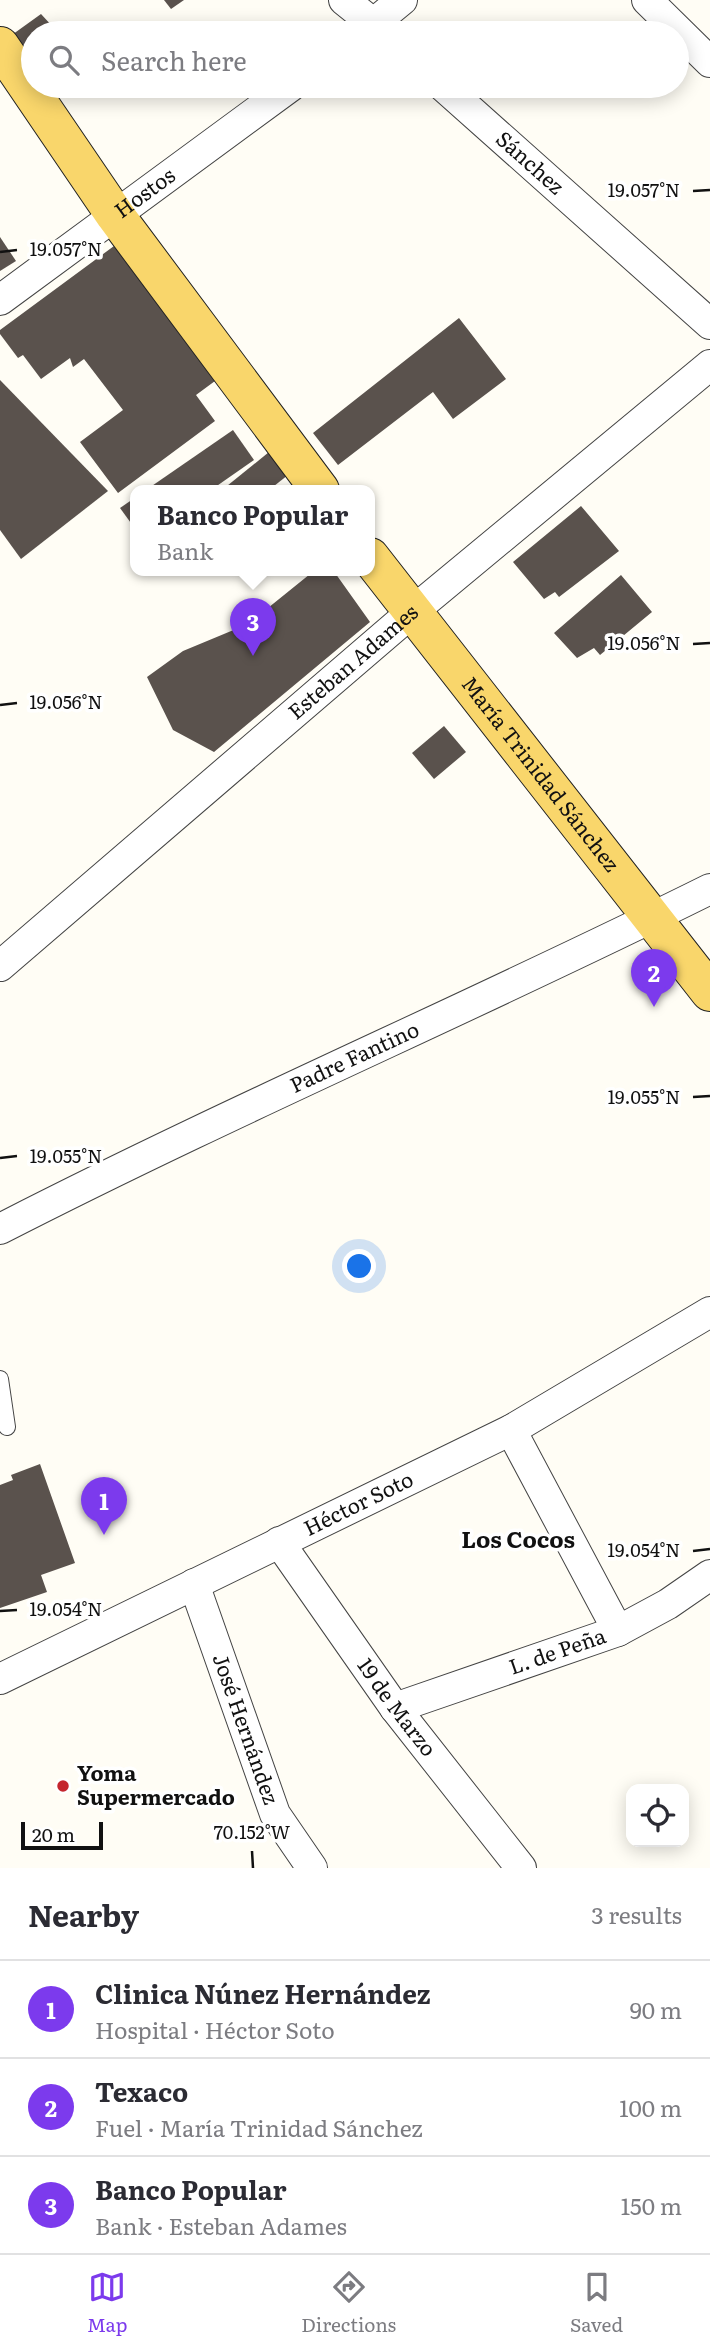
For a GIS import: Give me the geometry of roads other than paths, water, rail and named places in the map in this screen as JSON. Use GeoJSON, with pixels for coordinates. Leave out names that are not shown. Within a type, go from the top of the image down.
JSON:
{"type":"FeatureCollection","features":[{"type":"Feature","properties":{"kind":"main road"},"geometry":{"type":"LineString","coordinates":[[7,68],[21,87]]}},
{"type":"Feature","properties":{"kind":"main road"},"geometry":{"type":"LineString","coordinates":[[29,98],[316,485]]}},
{"type":"Feature","properties":{"kind":"main road","name":"María Trinidad Sánchez"},"geometry":{"type":"LineString","coordinates":[[375,564],[710,992]]}},
{"type":"Feature","properties":{"kind":"street"},"geometry":{"type":"LineString","coordinates":[[344,0],[365,21]]}},
{"type":"Feature","properties":{"kind":"street"},"geometry":{"type":"LineString","coordinates":[[382,21],[402,0]]}},
{"type":"Feature","properties":{"kind":"street"},"geometry":{"type":"LineString","coordinates":[[648,0],[669,21]]}},
{"type":"Feature","properties":{"kind":"street"},"geometry":{"type":"LineString","coordinates":[[689,41],[710,62]]}},
{"type":"Feature","properties":{"kind":"street","name":"Hostos"},"geometry":{"type":"LineString","coordinates":[[0,300],[275,98]]}},
{"type":"Feature","properties":{"kind":"street","name":"Sánchez"},"geometry":{"type":"LineString","coordinates":[[456,98],[710,324]]}},
{"type":"Feature","properties":{"kind":"street","name":"Esteban Adames"},"geometry":{"type":"LineString","coordinates":[[0,966],[412,612],[710,365]]}},
{"type":"Feature","properties":{"kind":"street","name":"Padre Fantino"},"geometry":{"type":"LineString","coordinates":[[0,1229],[307,1078],[710,889]]}},
{"type":"Feature","properties":{"kind":"street","name":"Héctor Soto"},"geometry":{"type":"LineString","coordinates":[[0,1679],[511,1430],[710,1312]]}},
{"type":"Feature","properties":{"kind":"street"},"geometry":{"type":"LineString","coordinates":[[511,1430],[618,1632]]}},
{"type":"Feature","properties":{"kind":"street","name":"19 de Marzo"},"geometry":{"type":"LineString","coordinates":[[279,1542],[395,1708],[521,1868]]}},
{"type":"Feature","properties":{"kind":"street","name":"L. de Peña"},"geometry":{"type":"LineString","coordinates":[[395,1708],[618,1632],[668,1604],[710,1575]]}},
{"type":"Feature","properties":{"kind":"street","name":"José Hernández"},"geometry":{"type":"LineString","coordinates":[[194,1584],[275,1814],[312,1868]]}},
{"type":"Feature","properties":{"kind":"lane"},"geometry":{"type":"LineString","coordinates":[[0,1379],[7,1427]]}},
{"type":"Feature","properties":{"kind":"place","name":"Banco Popular"},"geometry":{"type":"Point","coordinates":[253,656]}},
{"type":"Feature","properties":{"kind":"place","name":"Texaco"},"geometry":{"type":"Point","coordinates":[654,1007]}},
{"type":"Feature","properties":{"kind":"place","name":"Clinica Núnez Hernández"},"geometry":{"type":"Point","coordinates":[104,1535]}},
{"type":"Feature","properties":{"kind":"place","name":"Yoma Supermercado"},"geometry":{"type":"Point","coordinates":[63,1786]}},
{"type":"Feature","properties":{"kind":"district","name":"Los Cocos"},"geometry":{"type":"Point","coordinates":[518,1540]}}]}
